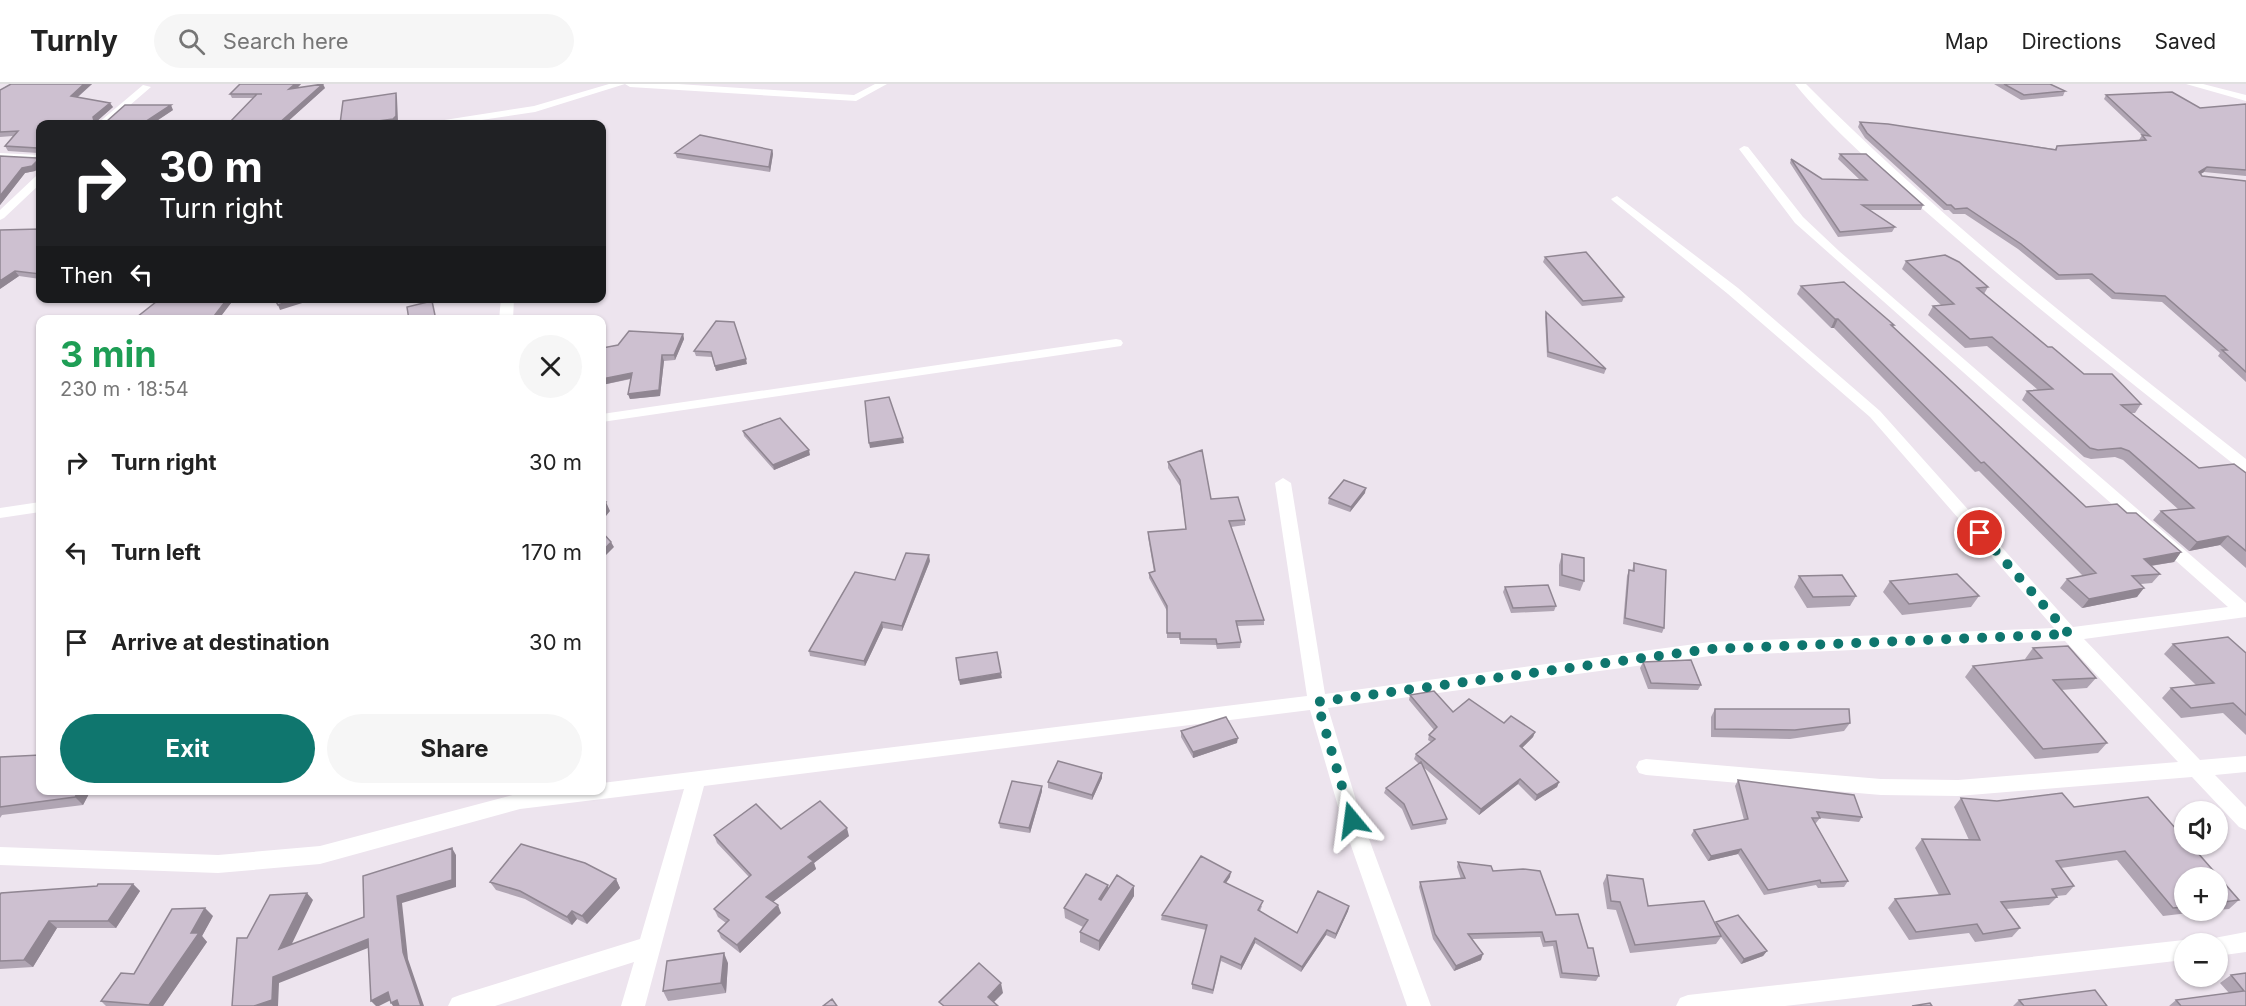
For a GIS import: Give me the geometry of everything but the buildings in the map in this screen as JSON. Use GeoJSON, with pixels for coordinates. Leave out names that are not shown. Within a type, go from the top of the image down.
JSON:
{"type":"FeatureCollection","features":[{"type":"Feature","properties":{"kind":"street"},"geometry":{"type":"LineString","coordinates":[[464,120],[534,109],[620,84]]}},
{"type":"Feature","properties":{"kind":"street"},"geometry":{"type":"LineString","coordinates":[[630,84],[856,98],[882,84]]}},
{"type":"Feature","properties":{"kind":"street"},"geometry":{"type":"LineString","coordinates":[[1800,84],[1854,141],[2035,298],[2246,467]]}},
{"type":"Feature","properties":{"kind":"street"},"geometry":{"type":"LineString","coordinates":[[2191,84],[2246,98]]}},
{"type":"Feature","properties":{"kind":"street"},"geometry":{"type":"LineString","coordinates":[[2233,84],[2246,93]]}},
{"type":"Feature","properties":{"kind":"street"},"geometry":{"type":"LineString","coordinates":[[107,120],[146,87]]}},
{"type":"Feature","properties":{"kind":"street"},"geometry":{"type":"LineString","coordinates":[[1744,149],[1799,220],[1835,254],[2245,611]]}},
{"type":"Feature","properties":{"kind":"street"},"geometry":{"type":"LineString","coordinates":[[0,156],[36,158]]}},
{"type":"Feature","properties":{"kind":"street"},"geometry":{"type":"LineString","coordinates":[[0,216],[36,182]]}},
{"type":"Feature","properties":{"kind":"street"},"geometry":{"type":"LineString","coordinates":[[1617,199],[1733,291],[1875,414],[2069,634],[2246,821]]}},
{"type":"Feature","properties":{"kind":"street"},"geometry":{"type":"LineString","coordinates":[[606,417],[1116,343]]}},
{"type":"Feature","properties":{"kind":"street"},"geometry":{"type":"LineString","coordinates":[[1283,483],[1317,702],[1352,820],[1419,1006]]}},
{"type":"Feature","properties":{"kind":"street"},"geometry":{"type":"LineString","coordinates":[[0,513],[36,508]]}},
{"type":"Feature","properties":{"kind":"street"},"geometry":{"type":"LineString","coordinates":[[606,788],[696,780],[1317,702],[1710,649],[2069,634],[2245,611]]}},
{"type":"Feature","properties":{"kind":"street"},"geometry":{"type":"LineString","coordinates":[[1646,767],[1881,787],[1958,788],[2198,770],[2246,764]]}},
{"type":"Feature","properties":{"kind":"street"},"geometry":{"type":"LineString","coordinates":[[633,1006],[696,780]]}},
{"type":"Feature","properties":{"kind":"street"},"geometry":{"type":"LineString","coordinates":[[0,856],[219,864],[320,855],[516,796]]}},
{"type":"Feature","properties":{"kind":"street"},"geometry":{"type":"LineString","coordinates":[[2228,944],[2246,942]]}},
{"type":"Feature","properties":{"kind":"street"},"geometry":{"type":"LineString","coordinates":[[460,1006],[649,947]]}},
{"type":"Feature","properties":{"kind":"street"},"geometry":{"type":"LineString","coordinates":[[1688,1006],[2174,951]]}},
{"type":"Feature","properties":{"kind":"route"},"geometry":{"type":"LineString","coordinates":[[1352,820],[1317,702],[1710,649],[2069,634],[1980,533]]}}]}
